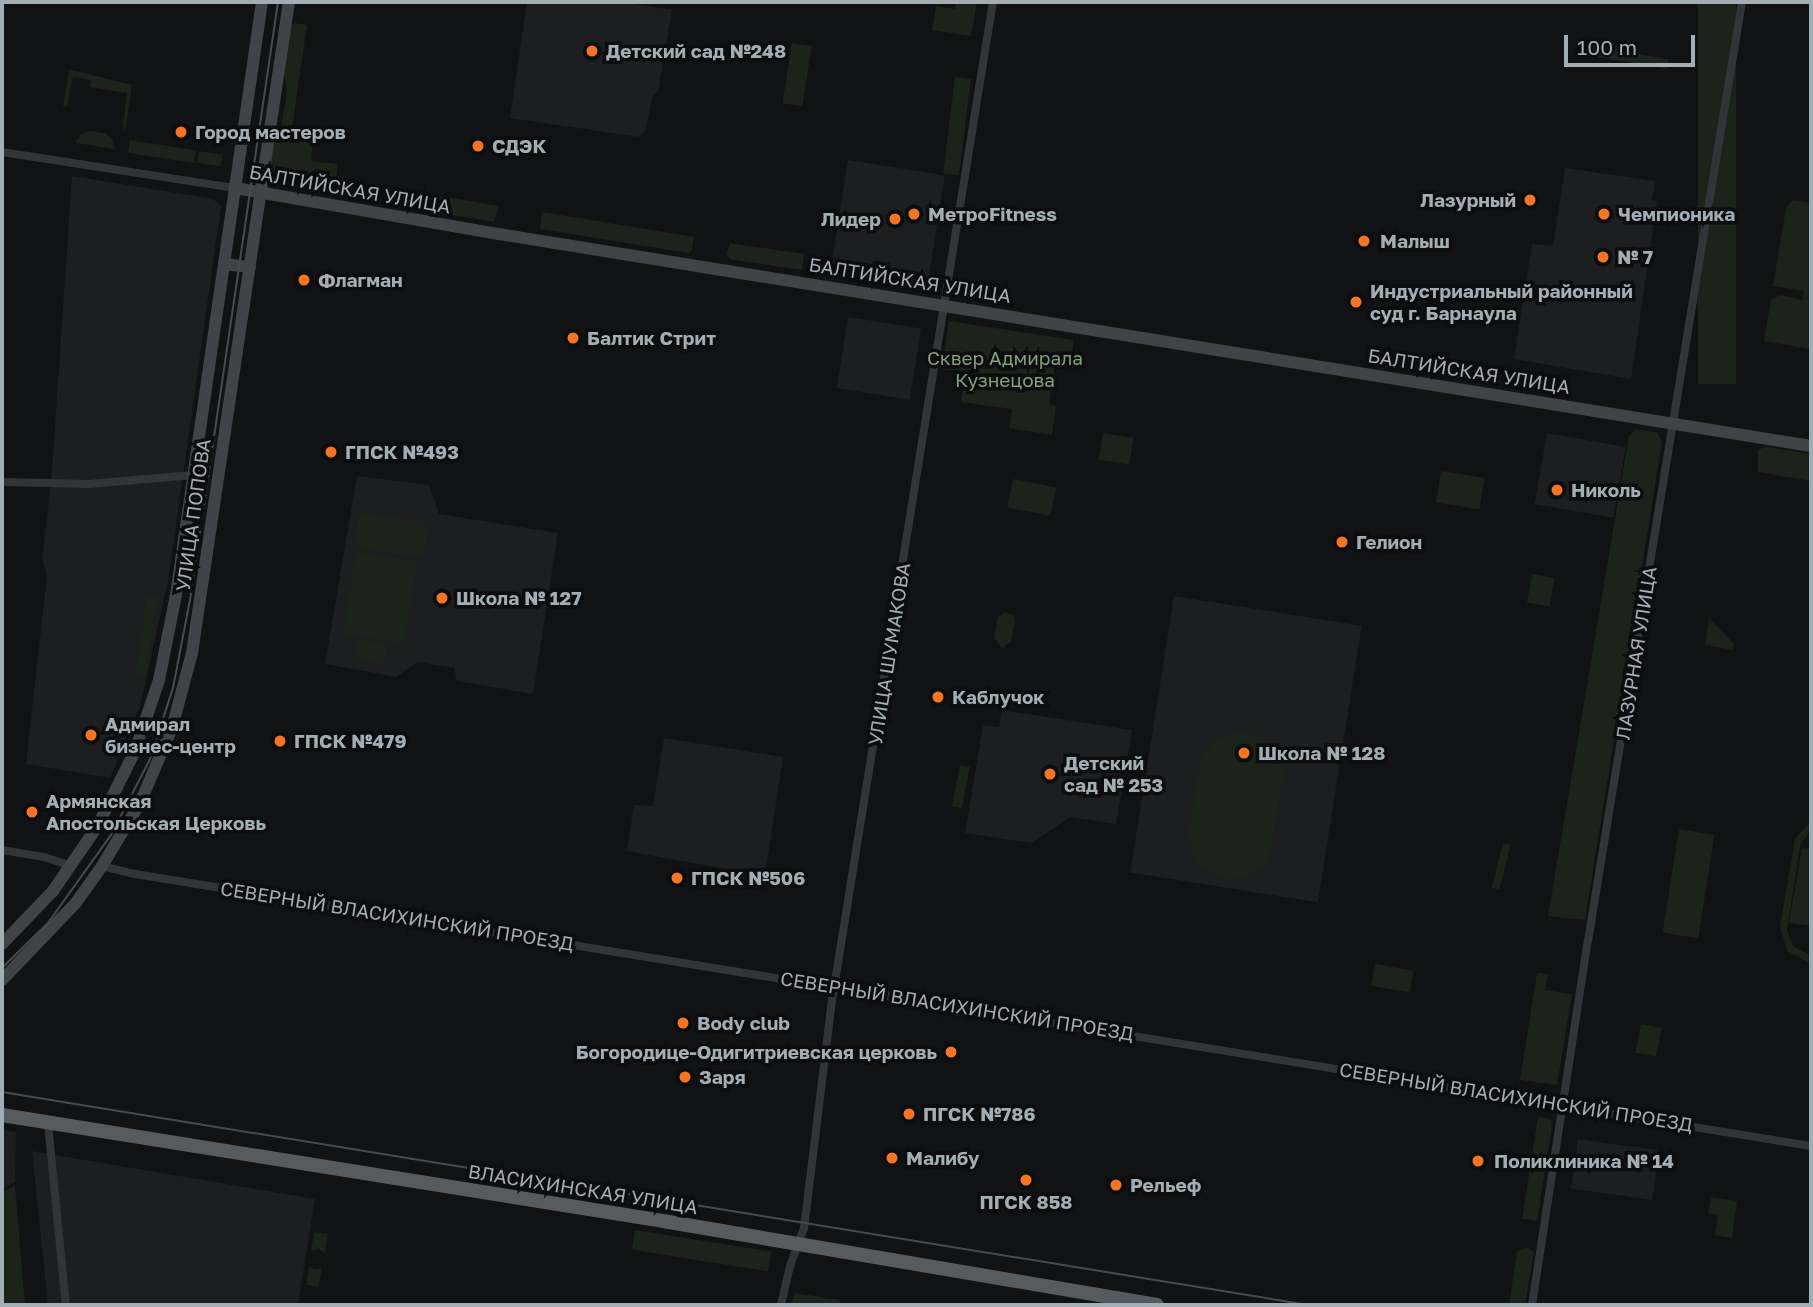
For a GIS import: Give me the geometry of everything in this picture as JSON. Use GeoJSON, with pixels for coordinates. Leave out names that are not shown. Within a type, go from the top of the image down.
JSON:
{"type":"FeatureCollection","features":[{"type":"Feature","properties":{"kind":"highway","name":"ВЛАСИХИНСКАЯ УЛИЦА"},"geometry":{"type":"LineString","coordinates":[[2,1115],[1157,1305]]}},
{"type":"Feature","properties":{"kind":"main road","name":"УЛИЦА ПОПОВА"},"geometry":{"type":"LineString","coordinates":[[2,944],[35,912],[72,866],[121,783],[148,716],[167,648],[262,2]]}},
{"type":"Feature","properties":{"kind":"main road","name":"УЛИЦА ПОПОВА"},"geometry":{"type":"LineString","coordinates":[[2,980],[67,913],[102,866],[140,803],[172,728],[192,653],[289,2]]}},
{"type":"Feature","properties":{"kind":"main road","name":"БАЛТИЙСКАЯ УЛИЦА"},"geometry":{"type":"LineString","coordinates":[[235,188],[1811,446]]}},
{"type":"Feature","properties":{"kind":"main road"},"geometry":{"type":"LineString","coordinates":[[224,264],[250,267]]}},
{"type":"Feature","properties":{"kind":"street","name":"УЛИЦА ШУМАКОВА"},"geometry":{"type":"LineString","coordinates":[[781,1305],[804,1228],[834,987],[993,2]]}},
{"type":"Feature","properties":{"kind":"street","name":"ЛАЗУРНАЯ УЛИЦА"},"geometry":{"type":"LineString","coordinates":[[1532,1305],[1742,2]]}},
{"type":"Feature","properties":{"kind":"street","name":"БАЛТИЙСКАЯ УЛИЦА"},"geometry":{"type":"LineString","coordinates":[[2,152],[235,188]]}},
{"type":"Feature","properties":{"kind":"street"},"geometry":{"type":"LineString","coordinates":[[2,482],[89,484],[194,475]]}},
{"type":"Feature","properties":{"kind":"street"},"geometry":{"type":"LineString","coordinates":[[2,850],[72,866]]}},
{"type":"Feature","properties":{"kind":"street","name":"СЕВЕРНЫЙ ВЛАСИХИНСКИЙ ПРОЕЗД"},"geometry":{"type":"LineString","coordinates":[[102,866],[135,874],[1811,1146]]}},
{"type":"Feature","properties":{"kind":"street"},"geometry":{"type":"LineString","coordinates":[[48,1122],[66,1305]]}},
{"type":"Feature","properties":{"kind":"shaded area","name":"Детский сад №248"},"geometry":{"type":"Polygon","coordinates":[[[527,2],[622,2],[672,10],[658,91],[652,97],[646,130],[639,137],[510,118],[527,2]]]}},
{"type":"Feature","properties":{"kind":"shaded area"},"geometry":{"type":"Polygon","coordinates":[[[848,160],[945,175],[927,288],[830,273],[848,160]]]}},
{"type":"Feature","properties":{"kind":"shaded area"},"geometry":{"type":"Polygon","coordinates":[[[1565,168],[1655,181],[1652,200],[1657,201],[1631,379],[1514,359],[1532,244],[1553,246],[1565,168]]]}},
{"type":"Feature","properties":{"kind":"shaded area"},"geometry":{"type":"Polygon","coordinates":[[[72,176],[213,199],[221,206],[168,582],[140,706],[110,778],[26,764],[47,576],[42,558],[51,485],[72,176]]]}},
{"type":"Feature","properties":{"kind":"shaded area"},"geometry":{"type":"Polygon","coordinates":[[[848,317],[921,329],[910,400],[837,388],[848,317]]]}},
{"type":"Feature","properties":{"kind":"shaded area"},"geometry":{"type":"Polygon","coordinates":[[[1547,433],[1626,447],[1613,518],[1534,504],[1547,433]]]}},
{"type":"Feature","properties":{"kind":"shaded area","name":"Школа № 127"},"geometry":{"type":"Polygon","coordinates":[[[357,476],[429,485],[439,514],[558,533],[533,694],[457,681],[454,668],[418,662],[396,677],[325,664],[357,476]]]}},
{"type":"Feature","properties":{"kind":"shaded area","name":"Школа № 128"},"geometry":{"type":"Polygon","coordinates":[[[1174,596],[1362,626],[1318,902],[1130,873],[1174,596]]]}},
{"type":"Feature","properties":{"kind":"shaded area","name":"Детский сад № 253"},"geometry":{"type":"Polygon","coordinates":[[[1002,710],[1132,730],[1116,824],[1070,817],[1032,843],[965,833],[983,725],[999,727],[1002,710]]]}},
{"type":"Feature","properties":{"kind":"shaded area"},"geometry":{"type":"Polygon","coordinates":[[[664,738],[783,757],[765,876],[627,851],[634,805],[653,806],[664,738]]]}},
{"type":"Feature","properties":{"kind":"shaded area"},"geometry":{"type":"Polygon","coordinates":[[[2,1130],[16,1132],[15,1182],[2,1189],[2,1130]]]}},
{"type":"Feature","properties":{"kind":"shaded area"},"geometry":{"type":"Polygon","coordinates":[[[1578,1139],[1659,1150],[1652,1200],[1571,1189],[1578,1139]]]}},
{"type":"Feature","properties":{"kind":"shaded area"},"geometry":{"type":"Polygon","coordinates":[[[32,1151],[315,1199],[298,1305],[48,1305],[32,1151]]]}},
{"type":"Feature","properties":{"kind":"green space"},"geometry":{"type":"Polygon","coordinates":[[[956,2],[977,2],[971,36],[932,30],[936,6],[955,9],[956,2]]]}},
{"type":"Feature","properties":{"kind":"green space"},"geometry":{"type":"Polygon","coordinates":[[[1698,2],[1736,2],[1736,384],[1698,384],[1698,2]]]}},
{"type":"Feature","properties":{"kind":"green space"},"geometry":{"type":"Polygon","coordinates":[[[291,25],[307,25],[292,128],[314,132],[311,161],[338,164],[334,196],[275,187],[268,176],[272,147],[281,129],[287,89],[283,69],[291,25]]]}},
{"type":"Feature","properties":{"kind":"green space"},"geometry":{"type":"Polygon","coordinates":[[[792,43],[812,46],[802,106],[782,103],[792,43]]]}},
{"type":"Feature","properties":{"kind":"green space"},"geometry":{"type":"Polygon","coordinates":[[[1588,45],[1669,59],[1667,69],[1586,55],[1588,45]]]}},
{"type":"Feature","properties":{"kind":"green space"},"geometry":{"type":"Polygon","coordinates":[[[69,69],[132,85],[125,132],[123,123],[127,93],[90,87],[91,80],[73,77],[67,107],[63,106],[69,69]]]}},
{"type":"Feature","properties":{"kind":"green space"},"geometry":{"type":"Polygon","coordinates":[[[955,77],[971,79],[959,175],[943,173],[955,77]]]}},
{"type":"Feature","properties":{"kind":"green space"},"geometry":{"type":"Polygon","coordinates":[[[89,131],[105,133],[112,139],[115,149],[76,143],[80,135],[89,131]]]}},
{"type":"Feature","properties":{"kind":"green space"},"geometry":{"type":"Polygon","coordinates":[[[130,140],[196,150],[194,163],[128,153],[130,140]]]}},
{"type":"Feature","properties":{"kind":"green space"},"geometry":{"type":"Polygon","coordinates":[[[199,151],[223,155],[221,167],[197,163],[199,151]]]}},
{"type":"Feature","properties":{"kind":"green space"},"geometry":{"type":"Polygon","coordinates":[[[406,190],[498,206],[498,210],[494,222],[404,207],[406,190]]]}},
{"type":"Feature","properties":{"kind":"green space"},"geometry":{"type":"Polygon","coordinates":[[[1793,200],[1811,203],[1811,349],[1764,341],[1771,299],[1781,295],[1803,300],[1804,291],[1773,286],[1786,208],[1793,200]]]}},
{"type":"Feature","properties":{"kind":"green space"},"geometry":{"type":"Polygon","coordinates":[[[542,212],[694,237],[692,250],[689,253],[540,229],[542,212]]]}},
{"type":"Feature","properties":{"kind":"green space"},"geometry":{"type":"Polygon","coordinates":[[[730,243],[804,254],[802,270],[730,259],[726,254],[730,243]]]}},
{"type":"Feature","properties":{"kind":"green space","name":"Сквер Адмирала Кузнецова"},"geometry":{"type":"Polygon","coordinates":[[[949,321],[1074,340],[1070,368],[1055,366],[1049,404],[1056,406],[1052,435],[1009,428],[1012,409],[961,402],[965,372],[942,369],[949,321]]]}},
{"type":"Feature","properties":{"kind":"green space"},"geometry":{"type":"Polygon","coordinates":[[[1635,429],[1658,433],[1662,442],[1585,920],[1548,916],[1629,436],[1635,429]]]}},
{"type":"Feature","properties":{"kind":"green space"},"geometry":{"type":"Polygon","coordinates":[[[1103,433],[1134,438],[1129,465],[1099,460],[1103,433]]]}},
{"type":"Feature","properties":{"kind":"green space"},"geometry":{"type":"Polygon","coordinates":[[[1765,447],[1811,454],[1811,481],[1758,472],[1758,450],[1765,447]]]}},
{"type":"Feature","properties":{"kind":"green space"},"geometry":{"type":"Polygon","coordinates":[[[1441,471],[1484,478],[1479,509],[1436,503],[1441,471]]]}},
{"type":"Feature","properties":{"kind":"green space"},"geometry":{"type":"Polygon","coordinates":[[[1013,479],[1056,487],[1051,516],[1007,507],[1013,479]]]}},
{"type":"Feature","properties":{"kind":"green space"},"geometry":{"type":"Polygon","coordinates":[[[363,513],[424,521],[429,528],[424,554],[416,557],[358,548],[355,541],[359,516],[363,513]]]}},
{"type":"Feature","properties":{"kind":"green space"},"geometry":{"type":"Polygon","coordinates":[[[356,552],[417,562],[404,644],[343,634],[356,552]]]}},
{"type":"Feature","properties":{"kind":"green space"},"geometry":{"type":"Polygon","coordinates":[[[1532,574],[1555,578],[1550,607],[1527,603],[1532,574]]]}},
{"type":"Feature","properties":{"kind":"green space"},"geometry":{"type":"Polygon","coordinates":[[[147,595],[159,596],[145,674],[136,674],[147,595]]]}},
{"type":"Feature","properties":{"kind":"green space"},"geometry":{"type":"Polygon","coordinates":[[[1006,612],[1014,616],[1015,622],[1011,642],[1002,648],[994,638],[998,617],[1006,612]]]}},
{"type":"Feature","properties":{"kind":"green space"},"geometry":{"type":"Polygon","coordinates":[[[1709,618],[1734,644],[1733,650],[1705,645],[1709,618]]]}},
{"type":"Feature","properties":{"kind":"green space"},"geometry":{"type":"Polygon","coordinates":[[[358,639],[388,644],[385,663],[355,659],[358,639]]]}},
{"type":"Feature","properties":{"kind":"green space"},"geometry":{"type":"Polygon","coordinates":[[[1239,732],[1257,735],[1267,741],[1279,754],[1285,768],[1268,863],[1247,878],[1224,879],[1202,868],[1193,855],[1188,835],[1201,756],[1221,737],[1239,732]]]}},
{"type":"Feature","properties":{"kind":"green space"},"geometry":{"type":"Polygon","coordinates":[[[960,765],[970,767],[962,808],[952,806],[960,765]]]}},
{"type":"Feature","properties":{"kind":"green space"},"geometry":{"type":"Polygon","coordinates":[[[1811,821],[1811,829],[1800,846],[1787,930],[1793,946],[1811,956],[1810,963],[1787,951],[1780,926],[1795,839],[1811,821]]]}},
{"type":"Feature","properties":{"kind":"green space"},"geometry":{"type":"Polygon","coordinates":[[[1679,829],[1715,835],[1698,938],[1663,933],[1679,829]]]}},
{"type":"Feature","properties":{"kind":"green space"},"geometry":{"type":"Polygon","coordinates":[[[1503,843],[1511,845],[1500,890],[1492,888],[1503,843]]]}},
{"type":"Feature","properties":{"kind":"green space"},"geometry":{"type":"Polygon","coordinates":[[[1802,848],[1811,849],[1811,926],[1789,923],[1802,848]]]}},
{"type":"Feature","properties":{"kind":"green space"},"geometry":{"type":"Polygon","coordinates":[[[1375,964],[1413,971],[1410,992],[1371,986],[1375,964]]]}},
{"type":"Feature","properties":{"kind":"green space"},"geometry":{"type":"Polygon","coordinates":[[[1537,973],[1548,974],[1545,990],[1572,994],[1557,1085],[1520,1080],[1537,973]]]}},
{"type":"Feature","properties":{"kind":"green space"},"geometry":{"type":"Polygon","coordinates":[[[1641,1024],[1662,1028],[1656,1056],[1635,1052],[1641,1024]]]}},
{"type":"Feature","properties":{"kind":"green space"},"geometry":{"type":"Polygon","coordinates":[[[1538,1117],[1551,1119],[1552,1126],[1537,1221],[1522,1219],[1538,1117]]]}},
{"type":"Feature","properties":{"kind":"green space"},"geometry":{"type":"Polygon","coordinates":[[[15,1186],[25,1305],[2,1305],[2,1192],[15,1186]]]}},
{"type":"Feature","properties":{"kind":"green space"},"geometry":{"type":"Polygon","coordinates":[[[1711,1197],[1737,1201],[1732,1238],[1715,1235],[1718,1215],[1708,1213],[1711,1197]]]}},
{"type":"Feature","properties":{"kind":"green space"},"geometry":{"type":"Polygon","coordinates":[[[635,1230],[771,1252],[768,1271],[632,1250],[635,1230]]]}},
{"type":"Feature","properties":{"kind":"green space"},"geometry":{"type":"Polygon","coordinates":[[[314,1232],[328,1234],[325,1253],[318,1249],[311,1251],[314,1232]]]}},
{"type":"Feature","properties":{"kind":"green space"},"geometry":{"type":"Polygon","coordinates":[[[1527,1247],[1534,1252],[1525,1305],[1509,1305],[1517,1252],[1527,1247]]]}},
{"type":"Feature","properties":{"kind":"green space"},"geometry":{"type":"Polygon","coordinates":[[[309,1266],[315,1270],[322,1268],[319,1287],[306,1285],[309,1266]]]}},
{"type":"Feature","properties":{"kind":"green space"},"geometry":{"type":"Polygon","coordinates":[[[795,1293],[840,1300],[839,1305],[790,1305],[795,1293]]]}},
{"type":"Feature","properties":{"kind":"tram line"},"geometry":{"type":"LineString","coordinates":[[2,968],[48,923],[111,835],[150,759],[173,688],[190,600],[278,2]]}},
{"type":"Feature","properties":{"kind":"tram line"},"geometry":{"type":"LineString","coordinates":[[2,1092],[1308,1305]]}},
{"type":"Feature","properties":{"kind":"place","name":"Детский сад №248"},"geometry":{"type":"Point","coordinates":[592,51]}},
{"type":"Feature","properties":{"kind":"place","name":"Город мастеров"},"geometry":{"type":"Point","coordinates":[181,132]}},
{"type":"Feature","properties":{"kind":"place","name":"СДЭК"},"geometry":{"type":"Point","coordinates":[478,146]}},
{"type":"Feature","properties":{"kind":"place","name":"Лазурный"},"geometry":{"type":"Point","coordinates":[1530,200]}},
{"type":"Feature","properties":{"kind":"place","name":"МетроFitness"},"geometry":{"type":"Point","coordinates":[914,214]}},
{"type":"Feature","properties":{"kind":"place","name":"Чемпионика"},"geometry":{"type":"Point","coordinates":[1604,214]}},
{"type":"Feature","properties":{"kind":"place","name":"Лидер"},"geometry":{"type":"Point","coordinates":[895,219]}},
{"type":"Feature","properties":{"kind":"place","name":"Малыш"},"geometry":{"type":"Point","coordinates":[1364,241]}},
{"type":"Feature","properties":{"kind":"place","name":"№ 7"},"geometry":{"type":"Point","coordinates":[1603,257]}},
{"type":"Feature","properties":{"kind":"place","name":"Флагман"},"geometry":{"type":"Point","coordinates":[304,280]}},
{"type":"Feature","properties":{"kind":"place","name":"Индустриальный районный суд г. Барнаула"},"geometry":{"type":"Point","coordinates":[1356,302]}},
{"type":"Feature","properties":{"kind":"place","name":"Балтик Стрит"},"geometry":{"type":"Point","coordinates":[573,338]}},
{"type":"Feature","properties":{"kind":"place","name":"ГПСК №493"},"geometry":{"type":"Point","coordinates":[331,452]}},
{"type":"Feature","properties":{"kind":"place","name":"Николь"},"geometry":{"type":"Point","coordinates":[1557,490]}},
{"type":"Feature","properties":{"kind":"place","name":"Гелион"},"geometry":{"type":"Point","coordinates":[1342,542]}},
{"type":"Feature","properties":{"kind":"place","name":"Школа № 127"},"geometry":{"type":"Point","coordinates":[442,598]}},
{"type":"Feature","properties":{"kind":"place","name":"Каблучок"},"geometry":{"type":"Point","coordinates":[938,697]}},
{"type":"Feature","properties":{"kind":"place","name":"Адмирал бизнес-центр"},"geometry":{"type":"Point","coordinates":[91,735]}},
{"type":"Feature","properties":{"kind":"place","name":"ГПСК №479"},"geometry":{"type":"Point","coordinates":[280,741]}},
{"type":"Feature","properties":{"kind":"place","name":"Школа № 128"},"geometry":{"type":"Point","coordinates":[1244,753]}},
{"type":"Feature","properties":{"kind":"place","name":"Детский сад № 253"},"geometry":{"type":"Point","coordinates":[1050,774]}},
{"type":"Feature","properties":{"kind":"place","name":"Армянская Апостольская Церковь"},"geometry":{"type":"Point","coordinates":[32,812]}},
{"type":"Feature","properties":{"kind":"place","name":"ГПСК №506"},"geometry":{"type":"Point","coordinates":[677,878]}},
{"type":"Feature","properties":{"kind":"place","name":"Body club"},"geometry":{"type":"Point","coordinates":[683,1023]}},
{"type":"Feature","properties":{"kind":"place","name":"Богородице-Одигитриевская церковь"},"geometry":{"type":"Point","coordinates":[951,1052]}},
{"type":"Feature","properties":{"kind":"place","name":"Заря"},"geometry":{"type":"Point","coordinates":[685,1077]}},
{"type":"Feature","properties":{"kind":"place","name":"ПГСК №786"},"geometry":{"type":"Point","coordinates":[909,1114]}},
{"type":"Feature","properties":{"kind":"place","name":"Малибу"},"geometry":{"type":"Point","coordinates":[892,1158]}},
{"type":"Feature","properties":{"kind":"place","name":"Поликлиника № 14"},"geometry":{"type":"Point","coordinates":[1478,1161]}},
{"type":"Feature","properties":{"kind":"place","name":"ПГСК 858"},"geometry":{"type":"Point","coordinates":[1026,1180]}},
{"type":"Feature","properties":{"kind":"place","name":"Рельеф"},"geometry":{"type":"Point","coordinates":[1116,1185]}}]}
